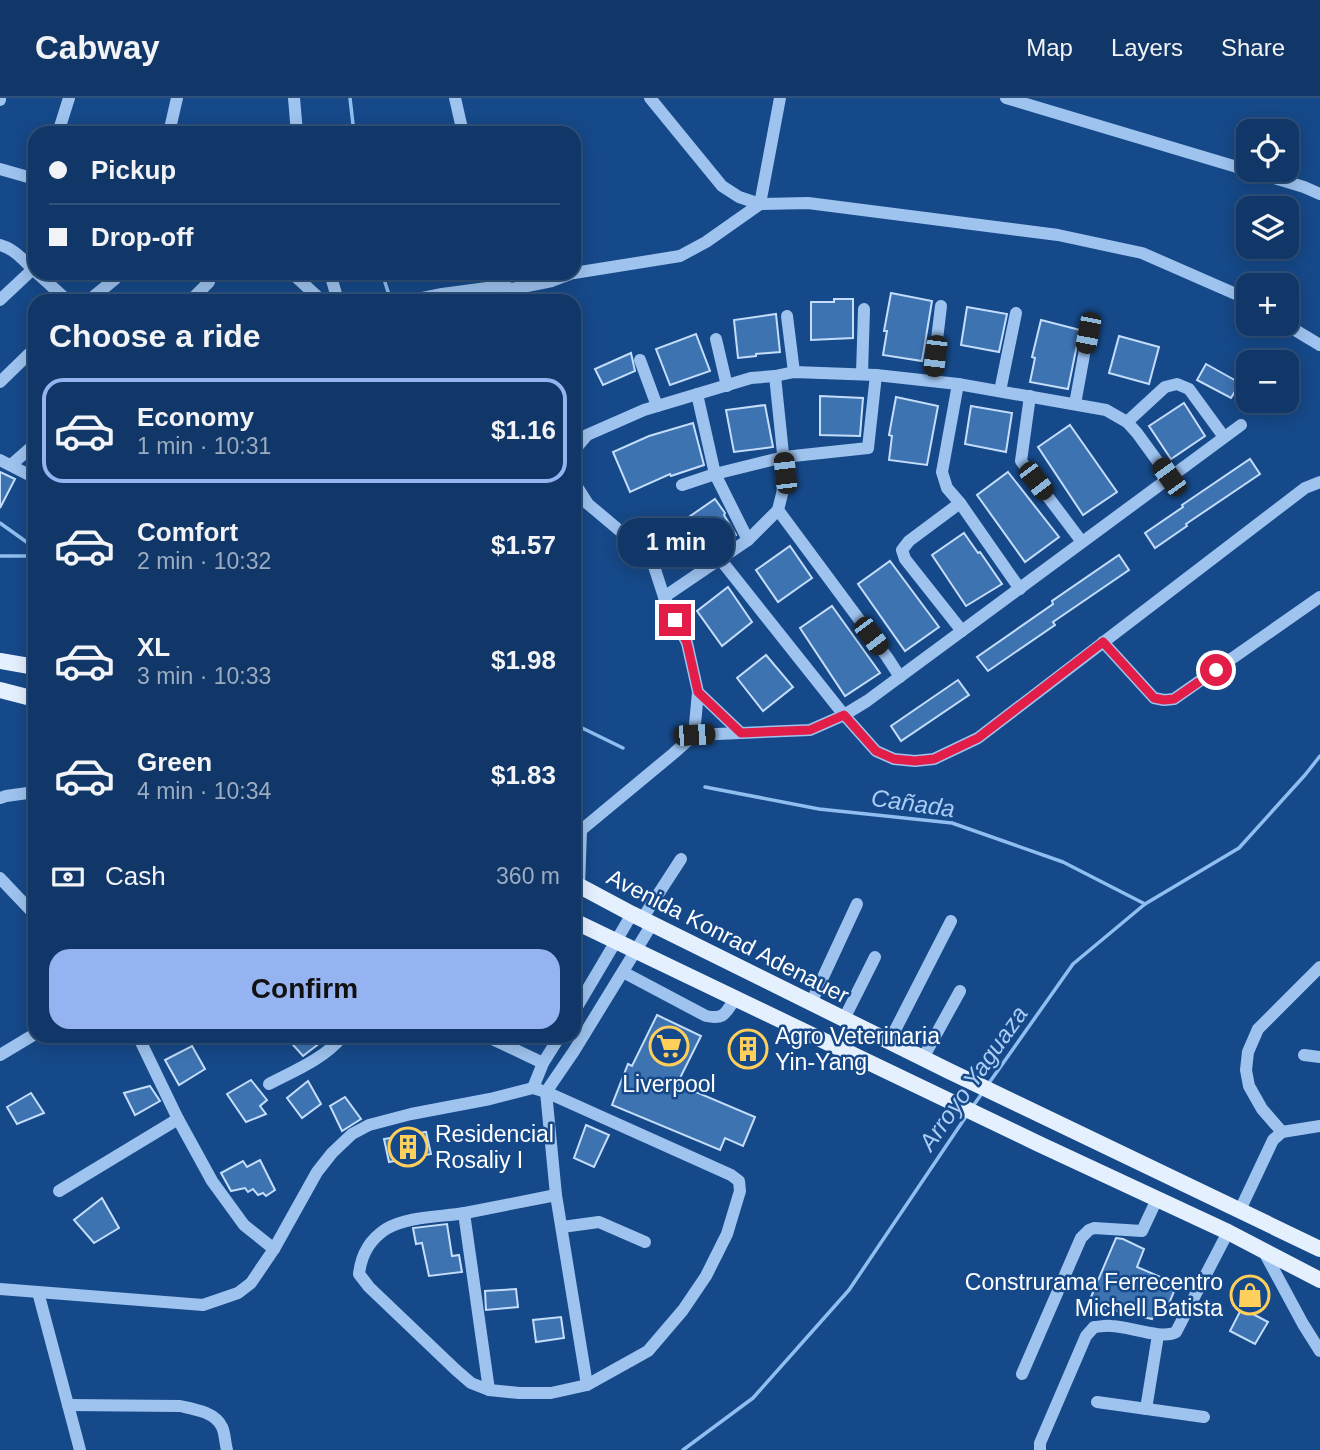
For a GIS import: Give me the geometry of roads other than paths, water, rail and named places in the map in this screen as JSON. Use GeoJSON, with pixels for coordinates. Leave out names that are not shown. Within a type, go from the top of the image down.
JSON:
{"type":"FeatureCollection","features":[{"type":"Feature","properties":{"kind":"main road"},"geometry":{"type":"LineString","coordinates":[[0,661],[28,666]]}},
{"type":"Feature","properties":{"kind":"main road"},"geometry":{"type":"LineString","coordinates":[[0,690],[28,697]]}},
{"type":"Feature","properties":{"kind":"main road","name":"Avenida Konrad Adenauer"},"geometry":{"type":"LineString","coordinates":[[581,887],[889,1042],[1320,1249]]}},
{"type":"Feature","properties":{"kind":"main road"},"geometry":{"type":"LineString","coordinates":[[581,924],[1228,1232],[1320,1280]]}},
{"type":"Feature","properties":{"kind":"street"},"geometry":{"type":"LineString","coordinates":[[60,126],[69,98]]}},
{"type":"Feature","properties":{"kind":"street"},"geometry":{"type":"LineString","coordinates":[[171,126],[177,98]]}},
{"type":"Feature","properties":{"kind":"street"},"geometry":{"type":"LineString","coordinates":[[294,98],[296,126]]}},
{"type":"Feature","properties":{"kind":"street"},"geometry":{"type":"LineString","coordinates":[[454,98],[462,126]]}},
{"type":"Feature","properties":{"kind":"street"},"geometry":{"type":"LineString","coordinates":[[650,98],[659,104],[722,186],[739,197],[760,204],[807,203],[1058,235],[1142,253],[1236,294]]}},
{"type":"Feature","properties":{"kind":"street"},"geometry":{"type":"LineString","coordinates":[[581,272],[680,257],[760,204],[780,98]]}},
{"type":"Feature","properties":{"kind":"street"},"geometry":{"type":"LineString","coordinates":[[1006,98],[1320,194]]}},
{"type":"Feature","properties":{"kind":"street"},"geometry":{"type":"LineString","coordinates":[[0,169],[28,177]]}},
{"type":"Feature","properties":{"kind":"street"},"geometry":{"type":"LineString","coordinates":[[0,245],[16,253],[28,264]]}},
{"type":"Feature","properties":{"kind":"street"},"geometry":{"type":"LineString","coordinates":[[0,300],[28,277]]}},
{"type":"Feature","properties":{"kind":"street"},"geometry":{"type":"LineString","coordinates":[[45,280],[60,294]]}},
{"type":"Feature","properties":{"kind":"street"},"geometry":{"type":"LineString","coordinates":[[97,294],[114,280]]}},
{"type":"Feature","properties":{"kind":"street"},"geometry":{"type":"LineString","coordinates":[[300,280],[314,294]]}},
{"type":"Feature","properties":{"kind":"street"},"geometry":{"type":"LineString","coordinates":[[442,294],[496,280]]}},
{"type":"Feature","properties":{"kind":"street"},"geometry":{"type":"LineString","coordinates":[[501,280],[512,289],[555,280]]}},
{"type":"Feature","properties":{"kind":"street"},"geometry":{"type":"LineString","coordinates":[[197,294],[209,282]]}},
{"type":"Feature","properties":{"kind":"street"},"geometry":{"type":"LineString","coordinates":[[932,381],[942,306]]}},
{"type":"Feature","properties":{"kind":"street"},"geometry":{"type":"LineString","coordinates":[[682,485],[784,457],[868,448],[869,374],[864,309]]}},
{"type":"Feature","properties":{"kind":"street"},"geometry":{"type":"LineString","coordinates":[[1000,391],[1016,313]]}},
{"type":"Feature","properties":{"kind":"street"},"geometry":{"type":"LineString","coordinates":[[787,316],[794,372]]}},
{"type":"Feature","properties":{"kind":"street"},"geometry":{"type":"LineString","coordinates":[[1299,332],[1320,345]]}},
{"type":"Feature","properties":{"kind":"street"},"geometry":{"type":"LineString","coordinates":[[1075,404],[1088,333]]}},
{"type":"Feature","properties":{"kind":"street"},"geometry":{"type":"LineString","coordinates":[[716,339],[727,386]]}},
{"type":"Feature","properties":{"kind":"street"},"geometry":{"type":"LineString","coordinates":[[0,383],[28,355]]}},
{"type":"Feature","properties":{"kind":"street"},"geometry":{"type":"LineString","coordinates":[[640,360],[657,406]]}},
{"type":"Feature","properties":{"kind":"street"},"geometry":{"type":"LineString","coordinates":[[581,442],[587,435],[644,410],[751,379],[794,372],[869,374],[958,384],[1105,410],[1127,422],[1169,477]]}},
{"type":"Feature","properties":{"kind":"street"},"geometry":{"type":"LineString","coordinates":[[663,597],[748,540],[778,510],[785,473],[775,376]]}},
{"type":"Feature","properties":{"kind":"street"},"geometry":{"type":"LineString","coordinates":[[958,384],[942,472],[947,488],[1020,589]]}},
{"type":"Feature","properties":{"kind":"street"},"geometry":{"type":"LineString","coordinates":[[1127,422],[1165,387],[1177,384],[1189,389],[1224,438]]}},
{"type":"Feature","properties":{"kind":"street"},"geometry":{"type":"LineString","coordinates":[[697,394],[715,474],[748,540]]}},
{"type":"Feature","properties":{"kind":"street"},"geometry":{"type":"LineString","coordinates":[[1030,396],[1021,461],[1082,542]]}},
{"type":"Feature","properties":{"kind":"street"},"geometry":{"type":"LineString","coordinates":[[581,830],[694,735],[810,730],[867,701],[1241,425]]}},
{"type":"Feature","properties":{"kind":"street"},"geometry":{"type":"LineString","coordinates":[[28,449],[6,463],[28,474]]}},
{"type":"Feature","properties":{"kind":"street"},"geometry":{"type":"LineString","coordinates":[[720,559],[844,715],[876,751],[894,759],[934,759],[978,738],[1305,488],[1320,482]]}},
{"type":"Feature","properties":{"kind":"street"},"geometry":{"type":"LineString","coordinates":[[581,493],[588,504],[651,557],[663,597],[687,643],[698,692],[694,735]]}},
{"type":"Feature","properties":{"kind":"street"},"geometry":{"type":"LineString","coordinates":[[960,503],[909,541],[902,550],[905,559],[962,631]]}},
{"type":"Feature","properties":{"kind":"street"},"geometry":{"type":"LineString","coordinates":[[778,510],[900,677]]}},
{"type":"Feature","properties":{"kind":"street"},"geometry":{"type":"LineString","coordinates":[[1103,642],[1154,698],[1174,699],[1320,597]]}},
{"type":"Feature","properties":{"kind":"street"},"geometry":{"type":"LineString","coordinates":[[698,692],[741,733]]}},
{"type":"Feature","properties":{"kind":"street"},"geometry":{"type":"LineString","coordinates":[[0,700],[18,694]]}},
{"type":"Feature","properties":{"kind":"street"},"geometry":{"type":"LineString","coordinates":[[0,798],[28,793]]}},
{"type":"Feature","properties":{"kind":"street"},"geometry":{"type":"LineString","coordinates":[[581,1000],[616,942],[642,919],[681,859]]}},
{"type":"Feature","properties":{"kind":"street"},"geometry":{"type":"LineString","coordinates":[[0,878],[28,908]]}},
{"type":"Feature","properties":{"kind":"street"},"geometry":{"type":"LineString","coordinates":[[811,1003],[858,904]]}},
{"type":"Feature","properties":{"kind":"street"},"geometry":{"type":"LineString","coordinates":[[581,1040],[636,951],[642,919]]}},
{"type":"Feature","properties":{"kind":"street"},"geometry":{"type":"LineString","coordinates":[[889,1042],[951,921]]}},
{"type":"Feature","properties":{"kind":"street"},"geometry":{"type":"LineString","coordinates":[[844,1019],[875,957]]}},
{"type":"Feature","properties":{"kind":"street"},"geometry":{"type":"LineString","coordinates":[[1282,1132],[1262,1109],[1249,1086],[1246,1069],[1248,1052],[1258,1029],[1320,967]]}},
{"type":"Feature","properties":{"kind":"street"},"geometry":{"type":"LineString","coordinates":[[624,972],[706,1016],[717,1018],[724,1015],[735,999]]}},
{"type":"Feature","properties":{"kind":"street"},"geometry":{"type":"LineString","coordinates":[[923,1058],[960,991]]}},
{"type":"Feature","properties":{"kind":"street"},"geometry":{"type":"LineString","coordinates":[[0,1054],[28,1038]]}},
{"type":"Feature","properties":{"kind":"street"},"geometry":{"type":"LineString","coordinates":[[144,1043],[178,1119],[212,1181],[244,1225],[274,1249]]}},
{"type":"Feature","properties":{"kind":"street"},"geometry":{"type":"LineString","coordinates":[[269,1084],[308,1064],[337,1043]]}},
{"type":"Feature","properties":{"kind":"street"},"geometry":{"type":"LineString","coordinates":[[501,1043],[543,1063]]}},
{"type":"Feature","properties":{"kind":"street"},"geometry":{"type":"LineString","coordinates":[[533,1088],[555,1043]]}},
{"type":"Feature","properties":{"kind":"street"},"geometry":{"type":"LineString","coordinates":[[579,1043],[546,1092],[556,1195],[587,1385]]}},
{"type":"Feature","properties":{"kind":"street"},"geometry":{"type":"LineString","coordinates":[[1304,1055],[1320,1057]]}},
{"type":"Feature","properties":{"kind":"street"},"geometry":{"type":"LineString","coordinates":[[0,1289],[203,1305],[238,1293],[251,1283],[274,1249],[317,1172],[352,1133],[369,1125],[411,1114],[533,1088],[731,1175],[739,1181],[740,1191],[727,1234],[706,1276],[683,1310],[648,1351],[587,1385],[551,1393],[489,1390],[471,1383],[369,1287],[359,1274],[365,1251],[375,1237],[400,1222],[556,1195]]}},
{"type":"Feature","properties":{"kind":"street"},"geometry":{"type":"LineString","coordinates":[[59,1191],[178,1119]]}},
{"type":"Feature","properties":{"kind":"street"},"geometry":{"type":"LineString","coordinates":[[1240,1210],[1273,1140],[1282,1132],[1320,1126]]}},
{"type":"Feature","properties":{"kind":"street"},"geometry":{"type":"LineString","coordinates":[[1022,1374],[1081,1238],[1094,1228],[1142,1231],[1157,1199]]}},
{"type":"Feature","properties":{"kind":"street"},"geometry":{"type":"LineString","coordinates":[[464,1213],[489,1390]]}},
{"type":"Feature","properties":{"kind":"street"},"geometry":{"type":"LineString","coordinates":[[562,1227],[599,1222],[645,1242]]}},
{"type":"Feature","properties":{"kind":"street"},"geometry":{"type":"LineString","coordinates":[[1040,1450],[1040,1443],[1086,1336],[1094,1327],[1109,1325],[1158,1335],[1170,1336],[1177,1332],[1228,1232]]}},
{"type":"Feature","properties":{"kind":"street"},"geometry":{"type":"LineString","coordinates":[[1262,1250],[1320,1350]]}},
{"type":"Feature","properties":{"kind":"street"},"geometry":{"type":"LineString","coordinates":[[38,1292],[80,1450]]}},
{"type":"Feature","properties":{"kind":"street"},"geometry":{"type":"LineString","coordinates":[[1146,1409],[1158,1335]]}},
{"type":"Feature","properties":{"kind":"street"},"geometry":{"type":"LineString","coordinates":[[1097,1402],[1204,1417]]}},
{"type":"Feature","properties":{"kind":"street"},"geometry":{"type":"LineString","coordinates":[[68,1405],[180,1406],[197,1410],[216,1419],[222,1427],[227,1450]]}},
{"type":"Feature","properties":{"kind":"waterway","name":"Cañada"},"geometry":{"type":"LineString","coordinates":[[350,98],[353,126]]}},
{"type":"Feature","properties":{"kind":"waterway","name":"Cañada"},"geometry":{"type":"LineString","coordinates":[[384,280],[389,294]]}},
{"type":"Feature","properties":{"kind":"waterway","name":"Cañada"},"geometry":{"type":"LineString","coordinates":[[0,523],[28,543]]}},
{"type":"Feature","properties":{"kind":"waterway"},"geometry":{"type":"LineString","coordinates":[[0,556],[28,556]]}},
{"type":"Feature","properties":{"kind":"waterway","name":"Cañada"},"geometry":{"type":"LineString","coordinates":[[581,727],[623,748]]}},
{"type":"Feature","properties":{"kind":"waterway","name":"Arroyo Yaguaza"},"geometry":{"type":"LineString","coordinates":[[989,1083],[1073,964],[1145,904],[1239,848],[1320,756]]}},
{"type":"Feature","properties":{"kind":"waterway","name":"Cañada"},"geometry":{"type":"LineString","coordinates":[[705,787],[819,809],[952,823],[1063,862],[1145,904]]}},
{"type":"Feature","properties":{"kind":"waterway","name":"Arroyo Yaguaza"},"geometry":{"type":"LineString","coordinates":[[973,1106],[983,1092]]}},
{"type":"Feature","properties":{"kind":"waterway","name":"Arroyo Yaguaza"},"geometry":{"type":"LineString","coordinates":[[683,1450],[753,1398],[849,1290],[967,1115]]}},
{"type":"Feature","properties":{"kind":"place","name":"Liverpool"},"geometry":{"type":"Point","coordinates":[669,1046]}},
{"type":"Feature","properties":{"kind":"place","name":"Agro Veterinaria Yin-Yang"},"geometry":{"type":"Point","coordinates":[748,1049]}},
{"type":"Feature","properties":{"kind":"place","name":"Residencial Rosaliy I"},"geometry":{"type":"Point","coordinates":[408,1147]}},
{"type":"Feature","properties":{"kind":"place","name":"Construrama Ferrecentro Michell Batista"},"geometry":{"type":"Point","coordinates":[1250,1295]}}]}
